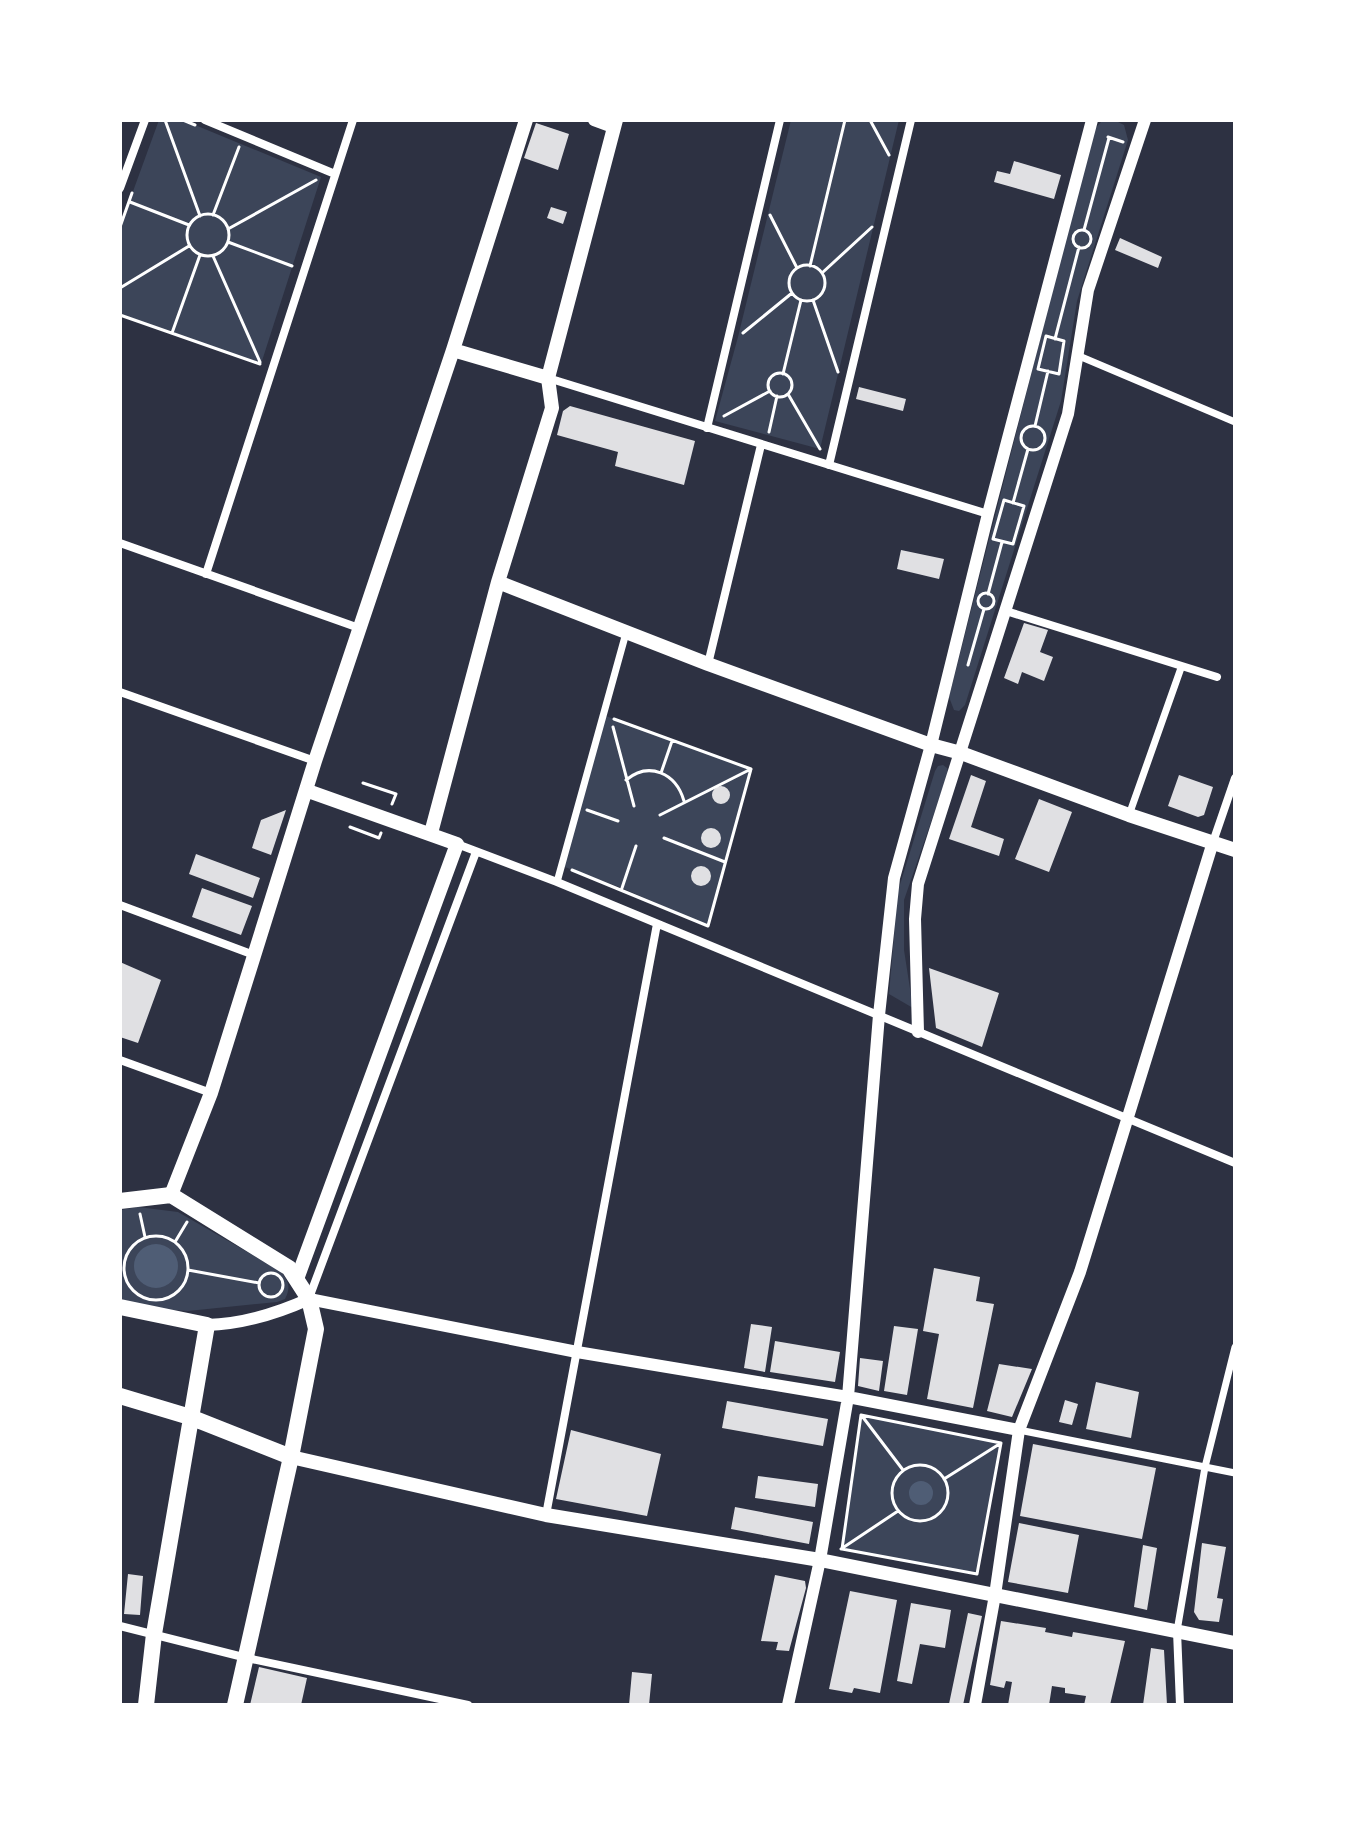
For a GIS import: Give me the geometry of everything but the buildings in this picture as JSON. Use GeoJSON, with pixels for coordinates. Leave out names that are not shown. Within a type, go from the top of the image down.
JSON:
{"type":"FeatureCollection","features":[{"type":"Feature","properties":{"kind":"highway"},"geometry":{"type":"LineString","coordinates":[[120,1201],[171,1195],[289,1268],[309,1299],[316,1329],[291,1457],[235,1705]]}},
{"type":"Feature","properties":{"kind":"highway"},"geometry":{"type":"LineString","coordinates":[[120,1307],[207,1325],[154,1634],[146,1705]]}},
{"type":"Feature","properties":{"kind":"highway"},"geometry":{"type":"LineString","coordinates":[[120,1396],[190,1417],[291,1457]]}},
{"type":"Feature","properties":{"kind":"main road"},"geometry":{"type":"LineString","coordinates":[[171,1195],[211,1093],[315,761],[453,350],[526,120]]}},
{"type":"Feature","properties":{"kind":"main road"},"geometry":{"type":"LineString","coordinates":[[431,833],[498,582],[552,408],[548,378],[614,124]]}},
{"type":"Feature","properties":{"kind":"main road"},"geometry":{"type":"LineString","coordinates":[[453,350],[548,378]]}},
{"type":"Feature","properties":{"kind":"main road"},"geometry":{"type":"LineString","coordinates":[[498,582],[708,664],[1235,850]]}},
{"type":"Feature","properties":{"kind":"main road"},"geometry":{"type":"LineString","coordinates":[[297,1279],[457,844],[308,791]]}},
{"type":"Feature","properties":{"kind":"main road"},"geometry":{"type":"LineString","coordinates":[[291,1457],[546,1515],[820,1560],[1235,1643]]}},
{"type":"Feature","properties":{"kind":"street"},"geometry":{"type":"LineString","coordinates":[[120,188],[145,120]]}},
{"type":"Feature","properties":{"kind":"street"},"geometry":{"type":"LineString","coordinates":[[206,574],[353,120]]}},
{"type":"Feature","properties":{"kind":"street"},"geometry":{"type":"LineString","coordinates":[[594,120],[614,124]]}},
{"type":"Feature","properties":{"kind":"street"},"geometry":{"type":"LineString","coordinates":[[707,428],[780,120]]}},
{"type":"Feature","properties":{"kind":"street"},"geometry":{"type":"LineString","coordinates":[[829,465],[911,120]]}},
{"type":"Feature","properties":{"kind":"street"},"geometry":{"type":"LineString","coordinates":[[918,1032],[915,919],[918,884],[1068,414],[1088,290],[1145,120]]}},
{"type":"Feature","properties":{"kind":"street"},"geometry":{"type":"LineString","coordinates":[[201,123],[335,174]]}},
{"type":"Feature","properties":{"kind":"street"},"geometry":{"type":"LineString","coordinates":[[788,1705],[820,1560],[848,1397],[879,1015],[894,878],[1090,126]]}},
{"type":"Feature","properties":{"kind":"street"},"geometry":{"type":"LineString","coordinates":[[1079,356],[1235,422]]}},
{"type":"Feature","properties":{"kind":"street"},"geometry":{"type":"LineString","coordinates":[[548,378],[988,514]]}},
{"type":"Feature","properties":{"kind":"street"},"geometry":{"type":"LineString","coordinates":[[708,664],[761,445]]}},
{"type":"Feature","properties":{"kind":"street"},"geometry":{"type":"LineString","coordinates":[[120,543],[359,628]]}},
{"type":"Feature","properties":{"kind":"street"},"geometry":{"type":"LineString","coordinates":[[1006,611],[1217,677]]}},
{"type":"Feature","properties":{"kind":"street"},"geometry":{"type":"LineString","coordinates":[[557,882],[626,633]]}},
{"type":"Feature","properties":{"kind":"street"},"geometry":{"type":"LineString","coordinates":[[1129,815],[1181,668]]}},
{"type":"Feature","properties":{"kind":"street"},"geometry":{"type":"LineString","coordinates":[[120,692],[315,761]]}},
{"type":"Feature","properties":{"kind":"street"},"geometry":{"type":"LineString","coordinates":[[975,1705],[1019,1430],[1080,1272],[1235,778]]}},
{"type":"Feature","properties":{"kind":"street"},"geometry":{"type":"LineString","coordinates":[[457,844],[557,882],[1235,1163]]}},
{"type":"Feature","properties":{"kind":"street"},"geometry":{"type":"LineString","coordinates":[[309,1299],[476,852]]}},
{"type":"Feature","properties":{"kind":"street"},"geometry":{"type":"LineString","coordinates":[[120,905],[254,955]]}},
{"type":"Feature","properties":{"kind":"street"},"geometry":{"type":"LineString","coordinates":[[546,1515],[657,924]]}},
{"type":"Feature","properties":{"kind":"street"},"geometry":{"type":"LineString","coordinates":[[120,1060],[211,1093]]}},
{"type":"Feature","properties":{"kind":"street"},"geometry":{"type":"LineString","coordinates":[[207,1325],[238,1321],[289,1308],[309,1299],[577,1352],[848,1397],[1235,1473]]}},
{"type":"Feature","properties":{"kind":"street"},"geometry":{"type":"LineString","coordinates":[[1180,1705],[1177,1631],[1205,1467],[1235,1347]]}},
{"type":"Feature","properties":{"kind":"street"},"geometry":{"type":"LineString","coordinates":[[120,1626],[247,1658],[468,1705]]}},
{"type":"Feature","properties":{"kind":"path"},"geometry":{"type":"LineString","coordinates":[[165,120],[200,216]]}},
{"type":"Feature","properties":{"kind":"path"},"geometry":{"type":"LineString","coordinates":[[183,120],[201,123]]}},
{"type":"Feature","properties":{"kind":"path"},"geometry":{"type":"LineString","coordinates":[[810,266],[845,120]]}},
{"type":"Feature","properties":{"kind":"path"},"geometry":{"type":"LineString","coordinates":[[870,120],[890,157],[893,145]]}},
{"type":"Feature","properties":{"kind":"path"},"geometry":{"type":"LineString","coordinates":[[1090,126],[1109,138],[1136,146]]}},
{"type":"Feature","properties":{"kind":"path"},"geometry":{"type":"LineString","coordinates":[[1084,230],[1109,138]]}},
{"type":"Feature","properties":{"kind":"path"},"geometry":{"type":"LineString","coordinates":[[213,215],[240,143]]}},
{"type":"Feature","properties":{"kind":"path"},"geometry":{"type":"LineString","coordinates":[[308,171],[321,177]]}},
{"type":"Feature","properties":{"kind":"path"},"geometry":{"type":"LineString","coordinates":[[228,229],[321,177]]}},
{"type":"Feature","properties":{"kind":"path"},"geometry":{"type":"LineString","coordinates":[[317,191],[321,177]]}},
{"type":"Feature","properties":{"kind":"path"},"geometry":{"type":"LineString","coordinates":[[129,201],[189,225]]}},
{"type":"Feature","properties":{"kind":"path"},"geometry":{"type":"LineString","coordinates":[[765,228],[769,213],[797,268]]}},
{"type":"Feature","properties":{"kind":"path"},"geometry":{"type":"LineString","coordinates":[[213,215],[228,229],[225,248],[213,256],[200,255],[189,246],[189,225],[200,216],[213,215]]}},
{"type":"Feature","properties":{"kind":"path"},"geometry":{"type":"LineString","coordinates":[[822,273],[873,226],[870,241]]}},
{"type":"Feature","properties":{"kind":"path"},"geometry":{"type":"LineString","coordinates":[[1084,230],[1091,239],[1088,245],[1079,247],[1074,244],[1073,236],[1084,230]]}},
{"type":"Feature","properties":{"kind":"path"},"geometry":{"type":"LineString","coordinates":[[228,242],[293,265],[289,278]]}},
{"type":"Feature","properties":{"kind":"path"},"geometry":{"type":"LineString","coordinates":[[120,288],[189,246]]}},
{"type":"Feature","properties":{"kind":"path"},"geometry":{"type":"LineString","coordinates":[[1055,339],[1079,247]]}},
{"type":"Feature","properties":{"kind":"path"},"geometry":{"type":"LineString","coordinates":[[172,333],[200,255]]}},
{"type":"Feature","properties":{"kind":"path"},"geometry":{"type":"LineString","coordinates":[[213,256],[261,364]]}},
{"type":"Feature","properties":{"kind":"path"},"geometry":{"type":"LineString","coordinates":[[797,268],[810,266],[822,273]]}},
{"type":"Feature","properties":{"kind":"path"},"geometry":{"type":"LineString","coordinates":[[797,268],[789,282],[792,293],[801,300],[813,300],[824,289],[822,273]]}},
{"type":"Feature","properties":{"kind":"path"},"geometry":{"type":"LineString","coordinates":[[742,322],[738,337],[792,293]]}},
{"type":"Feature","properties":{"kind":"path"},"geometry":{"type":"LineString","coordinates":[[783,374],[801,300]]}},
{"type":"Feature","properties":{"kind":"path"},"geometry":{"type":"LineString","coordinates":[[813,300],[838,372],[841,358]]}},
{"type":"Feature","properties":{"kind":"path"},"geometry":{"type":"LineString","coordinates":[[120,315],[261,364]]}},
{"type":"Feature","properties":{"kind":"path"},"geometry":{"type":"LineString","coordinates":[[1046,336],[1055,339],[1064,341],[1059,374],[1038,369],[1046,336]]}},
{"type":"Feature","properties":{"kind":"path"},"geometry":{"type":"LineString","coordinates":[[261,364],[266,350]]}},
{"type":"Feature","properties":{"kind":"path"},"geometry":{"type":"LineString","coordinates":[[1035,427],[1048,371]]}},
{"type":"Feature","properties":{"kind":"path"},"geometry":{"type":"LineString","coordinates":[[783,374],[789,378],[792,384],[788,394],[777,396],[770,391],[772,377],[783,374]]}},
{"type":"Feature","properties":{"kind":"path"},"geometry":{"type":"LineString","coordinates":[[715,421],[770,391]]}},
{"type":"Feature","properties":{"kind":"path"},"geometry":{"type":"LineString","coordinates":[[788,394],[820,449]]}},
{"type":"Feature","properties":{"kind":"path"},"geometry":{"type":"LineString","coordinates":[[768,435],[777,396]]}},
{"type":"Feature","properties":{"kind":"path"},"geometry":{"type":"LineString","coordinates":[[1035,427],[1043,434],[1044,442],[1039,448],[1028,449],[1021,437],[1027,428],[1035,427]]}},
{"type":"Feature","properties":{"kind":"path"},"geometry":{"type":"LineString","coordinates":[[820,449],[823,434]]}},
{"type":"Feature","properties":{"kind":"path"},"geometry":{"type":"LineString","coordinates":[[807,446],[820,449]]}},
{"type":"Feature","properties":{"kind":"path"},"geometry":{"type":"LineString","coordinates":[[1013,503],[1028,449]]}},
{"type":"Feature","properties":{"kind":"path"},"geometry":{"type":"LineString","coordinates":[[1004,500],[1024,506],[1013,544],[1002,542],[993,539],[1004,500]]}},
{"type":"Feature","properties":{"kind":"path"},"geometry":{"type":"LineString","coordinates":[[988,594],[1002,542]]}},
{"type":"Feature","properties":{"kind":"path"},"geometry":{"type":"LineString","coordinates":[[984,609],[994,603],[988,594]]}},
{"type":"Feature","properties":{"kind":"path"},"geometry":{"type":"LineString","coordinates":[[984,609],[979,605],[979,598],[988,594]]}},
{"type":"Feature","properties":{"kind":"path"},"geometry":{"type":"LineString","coordinates":[[968,665],[984,609]]}},
{"type":"Feature","properties":{"kind":"path"},"geometry":{"type":"LineString","coordinates":[[603,715],[751,769]]}},
{"type":"Feature","properties":{"kind":"path"},"geometry":{"type":"LineString","coordinates":[[603,715],[613,727],[634,806]]}},
{"type":"Feature","properties":{"kind":"path"},"geometry":{"type":"LineString","coordinates":[[661,773],[672,741]]}},
{"type":"Feature","properties":{"kind":"path"},"geometry":{"type":"LineString","coordinates":[[660,815],[751,769]]}},
{"type":"Feature","properties":{"kind":"path"},"geometry":{"type":"LineString","coordinates":[[562,866],[622,888],[708,926],[751,769]]}},
{"type":"Feature","properties":{"kind":"path"},"geometry":{"type":"LineString","coordinates":[[626,780],[643,770],[661,773],[677,784],[685,802]]}},
{"type":"Feature","properties":{"kind":"path"},"geometry":{"type":"LineString","coordinates":[[363,783],[396,794]]}},
{"type":"Feature","properties":{"kind":"path"},"geometry":{"type":"LineString","coordinates":[[577,807],[618,821]]}},
{"type":"Feature","properties":{"kind":"path"},"geometry":{"type":"LineString","coordinates":[[350,827],[379,838]]}},
{"type":"Feature","properties":{"kind":"path"},"geometry":{"type":"LineString","coordinates":[[664,838],[725,862]]}},
{"type":"Feature","properties":{"kind":"path"},"geometry":{"type":"LineString","coordinates":[[622,888],[636,846]]}},
{"type":"Feature","properties":{"kind":"path"},"geometry":{"type":"LineString","coordinates":[[138,1207],[145,1237]]}},
{"type":"Feature","properties":{"kind":"path"},"geometry":{"type":"LineString","coordinates":[[175,1242],[189,1218]]}},
{"type":"Feature","properties":{"kind":"path"},"geometry":{"type":"LineString","coordinates":[[162,1236],[175,1242],[186,1255],[188,1270],[183,1285],[176,1293],[157,1300],[137,1295],[124,1277],[122,1260],[132,1246],[145,1237],[162,1236]]}},
{"type":"Feature","properties":{"kind":"path"},"geometry":{"type":"LineString","coordinates":[[188,1270],[260,1283]]}},
{"type":"Feature","properties":{"kind":"path"},"geometry":{"type":"LineString","coordinates":[[274,1274],[283,1282],[283,1289],[278,1295],[270,1297],[263,1294],[260,1283],[263,1276],[274,1274]]}},
{"type":"Feature","properties":{"kind":"path"},"geometry":{"type":"LineString","coordinates":[[848,1397],[904,1470]]}},
{"type":"Feature","properties":{"kind":"path"},"geometry":{"type":"LineString","coordinates":[[861,1415],[1001,1443]]}},
{"type":"Feature","properties":{"kind":"path"},"geometry":{"type":"LineString","coordinates":[[842,1549],[861,1415]]}},
{"type":"Feature","properties":{"kind":"path"},"geometry":{"type":"LineString","coordinates":[[944,1479],[1019,1430]]}},
{"type":"Feature","properties":{"kind":"path"},"geometry":{"type":"LineString","coordinates":[[842,1549],[977,1574],[1001,1443]]}},
{"type":"Feature","properties":{"kind":"path"},"geometry":{"type":"LineString","coordinates":[[921,1465],[930,1467],[944,1479],[948,1488],[946,1506],[940,1514],[923,1522],[905,1517],[898,1511],[892,1494],[893,1485],[904,1470],[921,1465]]}},
{"type":"Feature","properties":{"kind":"path"},"geometry":{"type":"LineString","coordinates":[[820,1560],[898,1511]]}},
{"type":"Feature","properties":{"kind":"shaded area"},"geometry":{"type":"Polygon","coordinates":[[[159,120],[183,120],[321,177],[261,364],[120,315],[120,227],[159,120]]]}},
{"type":"Feature","properties":{"kind":"shaded area"},"geometry":{"type":"Polygon","coordinates":[[[791,120],[899,120],[820,449],[715,421],[791,120]]]}},
{"type":"Feature","properties":{"kind":"shaded area"},"geometry":{"type":"Polygon","coordinates":[[[1114,120],[1124,125],[1128,140],[1077,301],[1061,401],[965,705],[959,711],[954,710],[949,697],[1093,131],[1101,122],[1114,120]]]}},
{"type":"Feature","properties":{"kind":"shaded area"},"geometry":{"type":"Polygon","coordinates":[[[603,715],[751,769],[708,926],[622,888],[562,866],[603,715]]]}},
{"type":"Feature","properties":{"kind":"shaded area"},"geometry":{"type":"Polygon","coordinates":[[[943,765],[948,773],[904,900],[904,950],[913,1008],[889,994],[898,891],[935,771],[943,765]]]}},
{"type":"Feature","properties":{"kind":"shaded area"},"geometry":{"type":"Polygon","coordinates":[[[138,1207],[178,1212],[280,1271],[288,1284],[285,1299],[188,1311],[159,1309],[120,1299],[120,1210],[138,1207]]]}},
{"type":"Feature","properties":{"kind":"shaded area"},"geometry":{"type":"Polygon","coordinates":[[[156,1244],[171,1251],[178,1266],[171,1281],[156,1288],[141,1281],[134,1266],[141,1251],[156,1244]]]}},
{"type":"Feature","properties":{"kind":"shaded area"},"geometry":{"type":"Polygon","coordinates":[[[861,1415],[1001,1443],[977,1574],[842,1549],[861,1415]]]}},
{"type":"Feature","properties":{"kind":"shaded area"},"geometry":{"type":"Polygon","coordinates":[[[921,1481],[930,1484],[933,1493],[930,1502],[921,1505],[912,1502],[909,1493],[912,1484],[921,1481]]]}}]}
